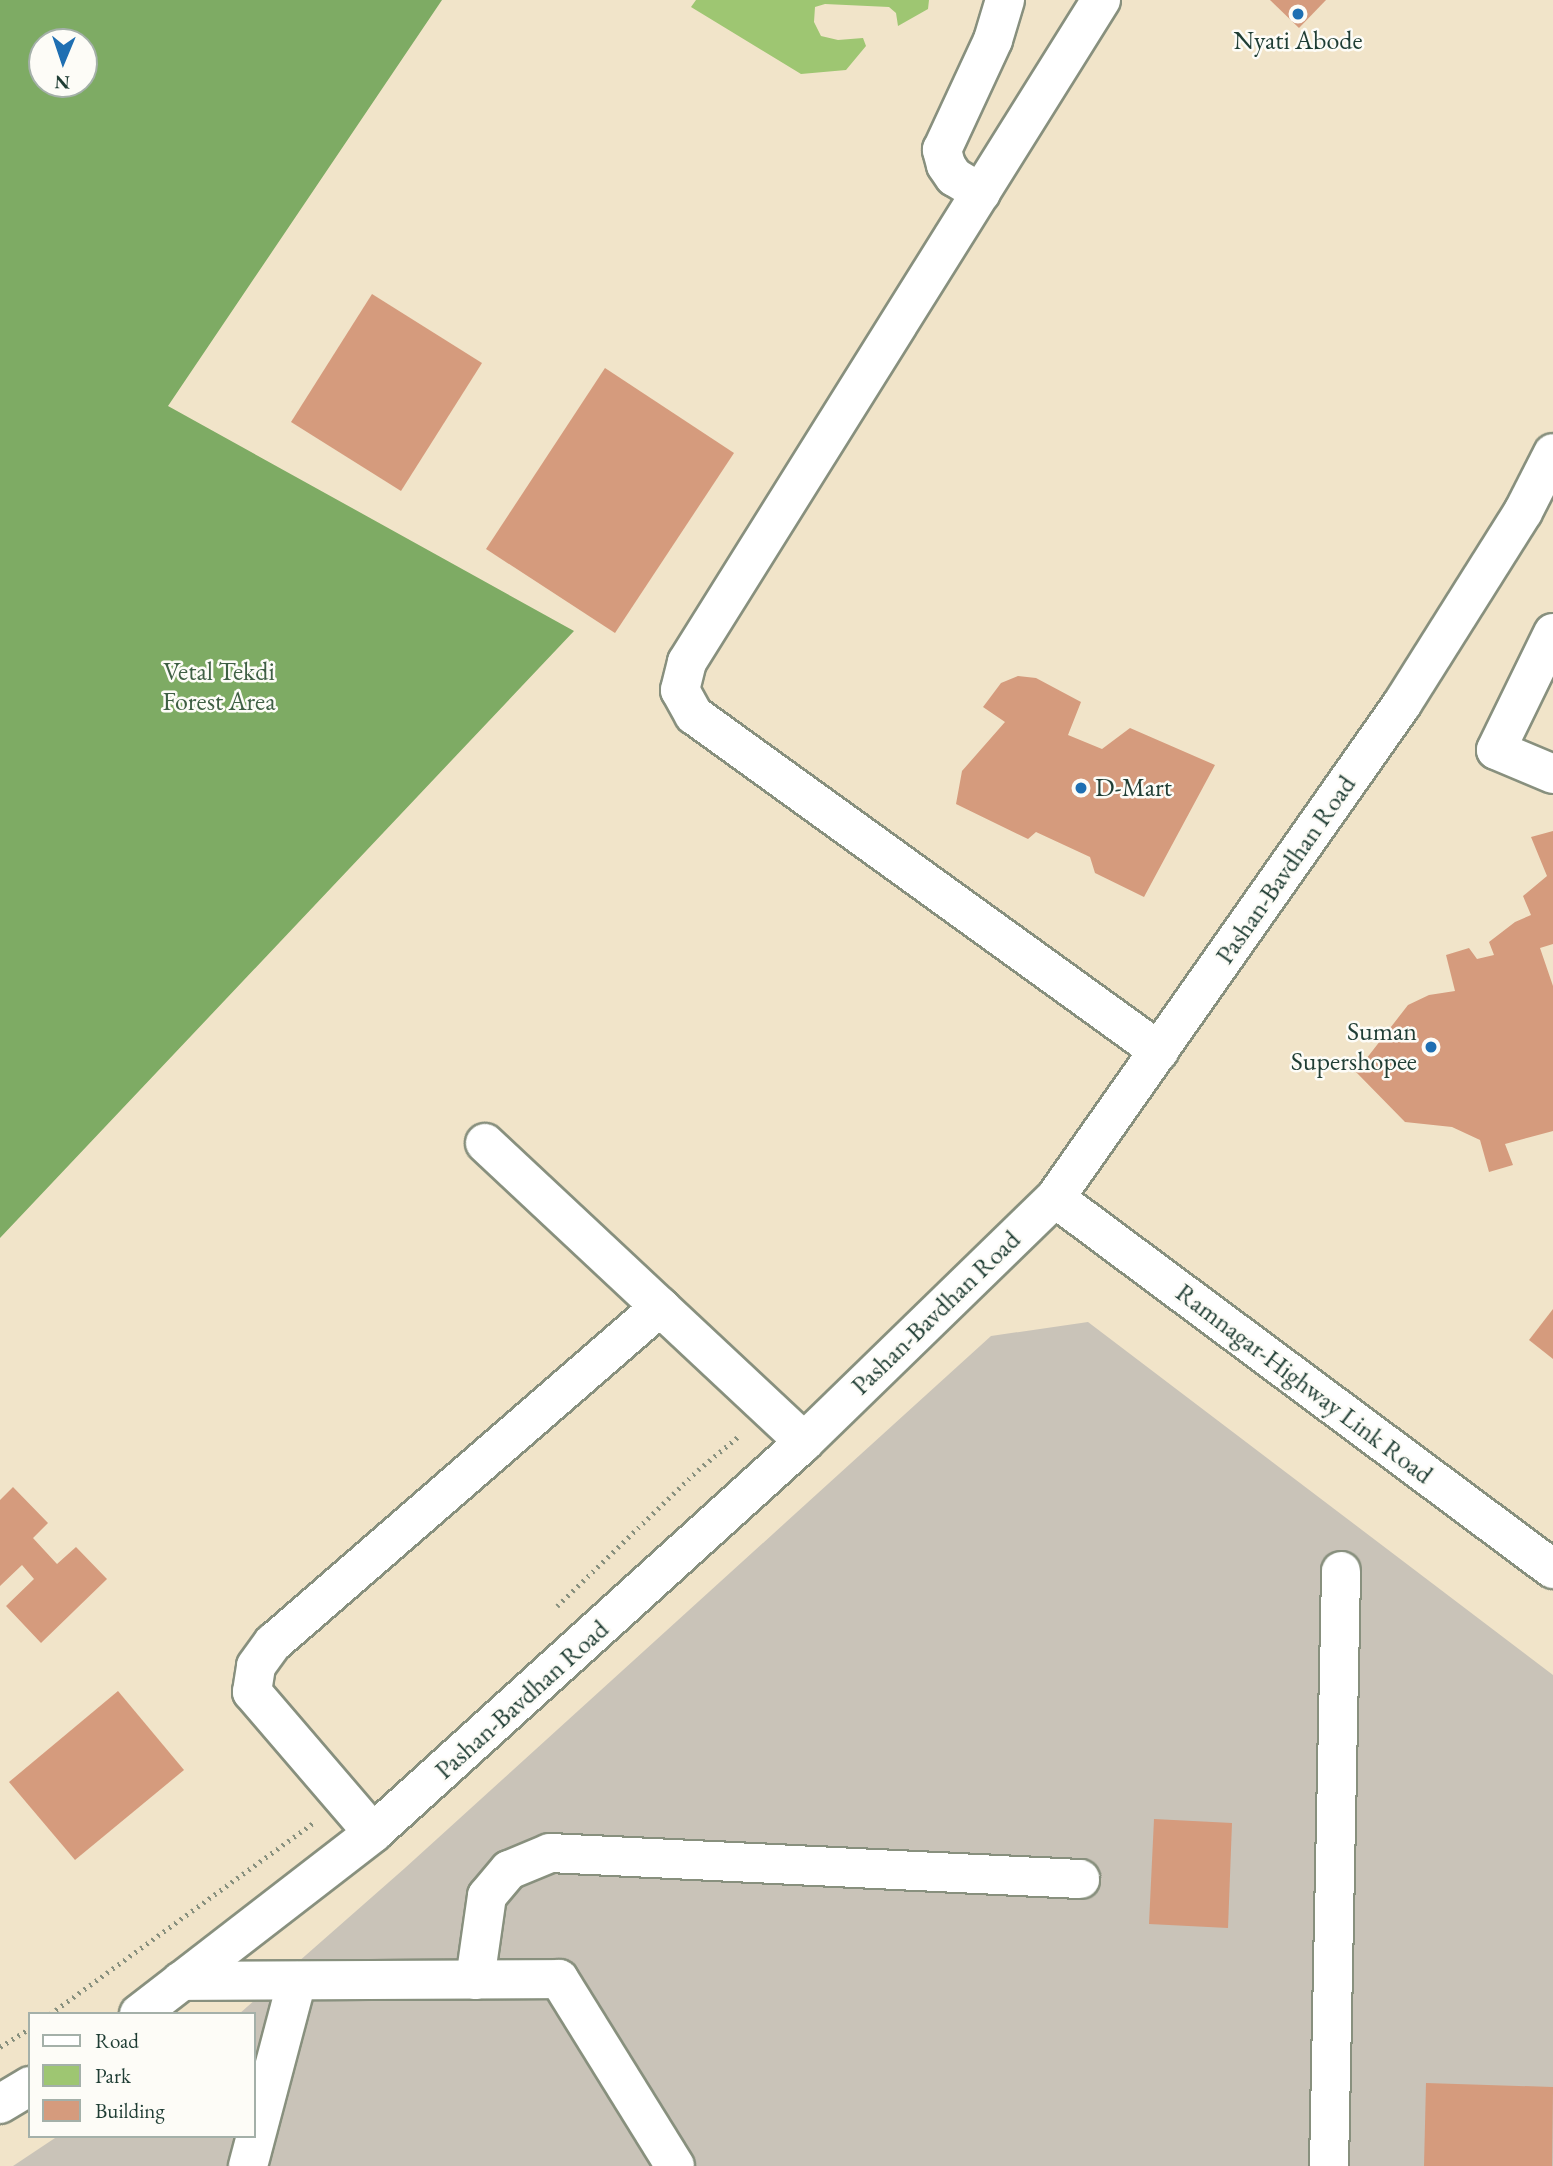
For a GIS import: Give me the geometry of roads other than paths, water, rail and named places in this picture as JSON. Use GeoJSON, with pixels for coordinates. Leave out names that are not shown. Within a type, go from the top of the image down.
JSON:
{"type":"FeatureCollection","features":[{"type":"Feature","properties":{"kind":"street"},"geometry":{"type":"LineString","coordinates":[[981,193],[954,177],[946,165],[942,150],[993,40],[1005,0]]}},
{"type":"Feature","properties":{"kind":"street"},"geometry":{"type":"LineString","coordinates":[[1101,0],[687,662],[680,690],[694,715],[1158,1052]]}},
{"type":"Feature","properties":{"kind":"street","name":"Pashan-Bavdhan Road"},"geometry":{"type":"LineString","coordinates":[[142,2012],[373,1833],[804,1441],[1055,1198],[1402,704],[1523,512],[1553,453]]}},
{"type":"Feature","properties":{"kind":"street"},"geometry":{"type":"LineString","coordinates":[[1553,633],[1496,750],[1553,774]]}},
{"type":"Feature","properties":{"kind":"street"},"geometry":{"type":"LineString","coordinates":[[485,1143],[804,1441]]}},
{"type":"Feature","properties":{"kind":"street","name":"Ramnagar-Highway Link Road"},"geometry":{"type":"LineString","coordinates":[[1055,1198],[1553,1569]]}},
{"type":"Feature","properties":{"kind":"street"},"geometry":{"type":"LineString","coordinates":[[373,1833],[252,1692],[256,1665],[273,1643],[660,1307]]}},
{"type":"Feature","properties":{"kind":"street"},"geometry":{"type":"LineString","coordinates":[[1329,2166],[1341,1571]]}},
{"type":"Feature","properties":{"kind":"street"},"geometry":{"type":"LineString","coordinates":[[475,1980],[486,1896],[509,1870],[550,1853],[1080,1880]]}},
{"type":"Feature","properties":{"kind":"street"},"geometry":{"type":"LineString","coordinates":[[181,1982],[559,1979],[674,2166]]}},
{"type":"Feature","properties":{"kind":"street"},"geometry":{"type":"LineString","coordinates":[[256,2136],[297,1981]]}},
{"type":"Feature","properties":{"kind":"street"},"geometry":{"type":"LineString","coordinates":[[0,2104],[28,2087]]}},
{"type":"Feature","properties":{"kind":"street"},"geometry":{"type":"LineString","coordinates":[[248,2166],[255,2138]]}},
{"type":"Feature","properties":{"kind":"place","name":"Nyati Abode"},"geometry":{"type":"Point","coordinates":[1298,14]}},
{"type":"Feature","properties":{"kind":"place","name":"D-Mart"},"geometry":{"type":"Point","coordinates":[1081,788]}},
{"type":"Feature","properties":{"kind":"place","name":"Suman Supershopee"},"geometry":{"type":"Point","coordinates":[1431,1047]}},
{"type":"Feature","properties":{"kind":"park label","name":"Vetal Tekdi Forest Area"},"geometry":{"type":"Point","coordinates":[219,687]}}]}
